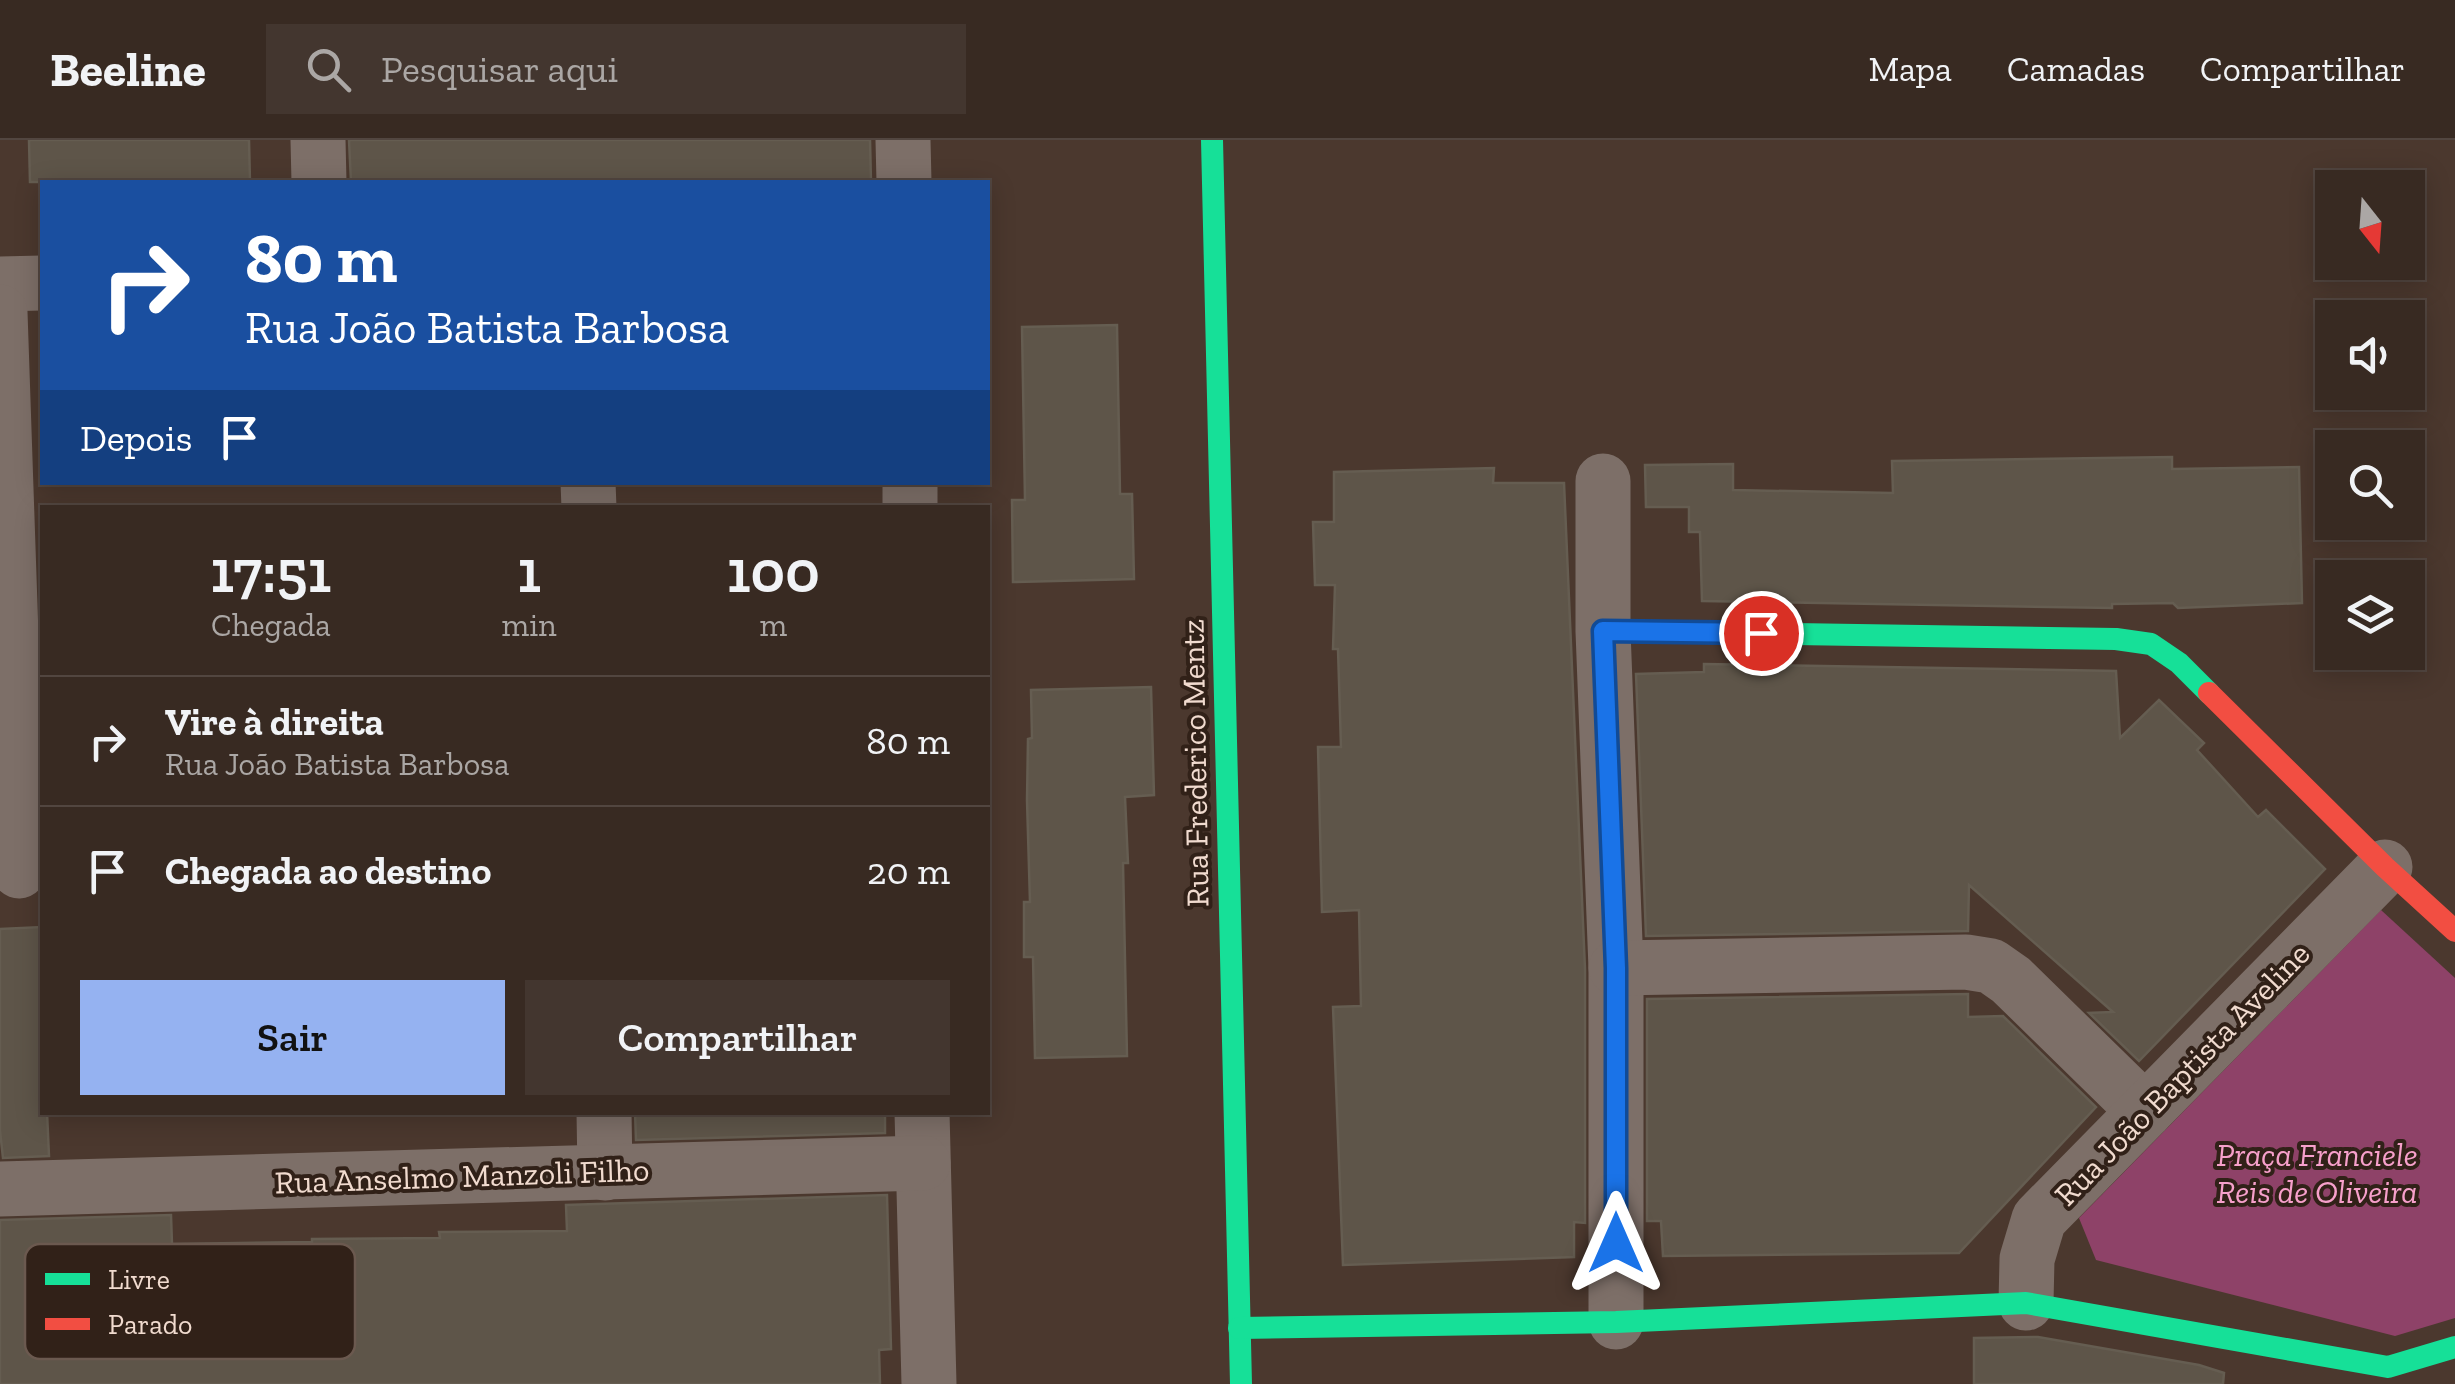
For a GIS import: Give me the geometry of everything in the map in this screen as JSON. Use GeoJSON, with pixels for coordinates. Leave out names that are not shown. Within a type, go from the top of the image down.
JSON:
{"type":"FeatureCollection","features":[{"type":"Feature","properties":{"kind":"street"},"geometry":{"type":"LineString","coordinates":[[318,140],[319,180]]}},
{"type":"Feature","properties":{"kind":"street"},"geometry":{"type":"LineString","coordinates":[[903,140],[904,180]]}},
{"type":"Feature","properties":{"kind":"street","name":"Rua Frederico Mentz"},"geometry":{"type":"LineString","coordinates":[[1212,140],[1241,1384]]}},
{"type":"Feature","properties":{"kind":"street"},"geometry":{"type":"LineString","coordinates":[[0,284],[40,282]]}},
{"type":"Feature","properties":{"kind":"street"},"geometry":{"type":"LineString","coordinates":[[0,312],[26,616],[21,871]]}},
{"type":"Feature","properties":{"kind":"street"},"geometry":{"type":"LineString","coordinates":[[1602,481],[1603,631],[1616,968],[1616,1322]]}},
{"type":"Feature","properties":{"kind":"street"},"geometry":{"type":"LineString","coordinates":[[1603,631],[2116,638],[2151,644],[2179,663],[2455,932]]}},
{"type":"Feature","properties":{"kind":"street","name":"Rua João Baptista Aveline"},"geometry":{"type":"LineString","coordinates":[[2026,1303],[2027,1259],[2039,1220],[2385,867]]}},
{"type":"Feature","properties":{"kind":"street"},"geometry":{"type":"LineString","coordinates":[[1616,968],[1966,962],[1991,966],[2011,980],[2146,1111]]}},
{"type":"Feature","properties":{"kind":"street"},"geometry":{"type":"LineString","coordinates":[[604,1115],[604,1173]]}},
{"type":"Feature","properties":{"kind":"street"},"geometry":{"type":"LineString","coordinates":[[923,1138],[928,1384]]}},
{"type":"Feature","properties":{"kind":"street","name":"Rua Anselmo Manzoli Filho"},"geometry":{"type":"LineString","coordinates":[[0,1189],[604,1173],[923,1138]]}},
{"type":"Feature","properties":{"kind":"street"},"geometry":{"type":"LineString","coordinates":[[1239,1328],[1616,1322],[2026,1303],[2388,1376],[2455,1347]]}},
{"type":"Feature","properties":{"kind":"green space","name":"Praça Franciele Reis de Oliveira"},"geometry":{"type":"Polygon","coordinates":[[[2381,910],[2455,978],[2455,1318],[2395,1336],[2096,1260],[2079,1218],[2381,910]]]}},
{"type":"Feature","properties":{"kind":"building"},"geometry":{"type":"Polygon","coordinates":[[[29,140],[249,140],[250,180],[30,182],[29,140]]]}},
{"type":"Feature","properties":{"kind":"building"},"geometry":{"type":"Polygon","coordinates":[[[349,140],[870,140],[871,180],[351,180],[349,140]]]}},
{"type":"Feature","properties":{"kind":"building"},"geometry":{"type":"Polygon","coordinates":[[[1117,325],[1120,494],[1132,494],[1134,579],[1013,582],[1012,500],[1025,500],[1022,327],[1117,325]]]}},
{"type":"Feature","properties":{"kind":"building"},"geometry":{"type":"Polygon","coordinates":[[[2172,457],[2172,469],[2299,467],[2302,603],[2178,608],[2173,603],[2112,604],[2112,608],[1702,601],[1700,532],[1689,532],[1689,507],[1646,507],[1645,465],[1733,464],[1733,490],[1893,493],[1892,461],[2172,457]]]}},
{"type":"Feature","properties":{"kind":"building"},"geometry":{"type":"Polygon","coordinates":[[[1494,468],[1493,483],[1564,483],[1585,969],[1585,1223],[1574,1222],[1574,1257],[1343,1265],[1333,1007],[1361,1006],[1359,910],[1322,912],[1318,747],[1341,747],[1338,649],[1333,649],[1335,585],[1315,585],[1313,522],[1334,522],[1334,472],[1494,468]]]}},
{"type":"Feature","properties":{"kind":"building"},"geometry":{"type":"Polygon","coordinates":[[[1704,664],[2116,671],[2120,738],[2159,700],[2204,743],[2197,750],[2258,817],[2266,810],[2325,869],[2139,1061],[2089,1013],[2113,1012],[1969,885],[1968,931],[1646,936],[1636,674],[1704,672],[1704,664]]]}},
{"type":"Feature","properties":{"kind":"building"},"geometry":{"type":"Polygon","coordinates":[[[1151,687],[1154,795],[1125,797],[1127,1056],[1035,1058],[1033,957],[1024,957],[1024,902],[1030,902],[1027,800],[1031,690],[1151,687]]]}},
{"type":"Feature","properties":{"kind":"building"},"geometry":{"type":"Polygon","coordinates":[[[40,927],[40,1115],[47,1115],[49,1156],[3,1158],[0,929],[40,927]]]}},
{"type":"Feature","properties":{"kind":"building"},"geometry":{"type":"Polygon","coordinates":[[[1968,994],[1968,1017],[2003,1016],[2096,1107],[1959,1253],[1663,1256],[1661,1221],[1647,1221],[1647,999],[1968,994]]]}},
{"type":"Feature","properties":{"kind":"building"},"geometry":{"type":"Polygon","coordinates":[[[635,1115],[885,1115],[885,1133],[636,1140],[635,1115]]]}},
{"type":"Feature","properties":{"kind":"building"},"geometry":{"type":"Polygon","coordinates":[[[887,1195],[891,1349],[879,1350],[880,1384],[0,1384],[0,1220],[171,1215],[172,1244],[312,1242],[440,1238],[439,1232],[567,1231],[566,1205],[887,1195]]]}},
{"type":"Feature","properties":{"kind":"building"},"geometry":{"type":"Polygon","coordinates":[[[2038,1337],[2199,1365],[2224,1373],[2223,1384],[1974,1384],[1974,1338],[2038,1337]]]}},
{"type":"Feature","properties":{"kind":"traffic: fast"},"geometry":{"type":"LineString","coordinates":[[1212,140],[1241,1384]]}},
{"type":"Feature","properties":{"kind":"traffic: fast"},"geometry":{"type":"LineString","coordinates":[[1603,631],[2116,639],[2151,644],[2179,663],[2209,693]]}},
{"type":"Feature","properties":{"kind":"traffic: fast"},"geometry":{"type":"LineString","coordinates":[[1239,1328],[1616,1322],[2026,1303],[2388,1367],[2455,1347]]}},
{"type":"Feature","properties":{"kind":"traffic: jam"},"geometry":{"type":"LineString","coordinates":[[2209,693],[2455,931]]}},
{"type":"Feature","properties":{"kind":"route"},"geometry":{"type":"LineString","coordinates":[[1616,1243],[1616,968],[1603,631],[1761,633]]}}]}
